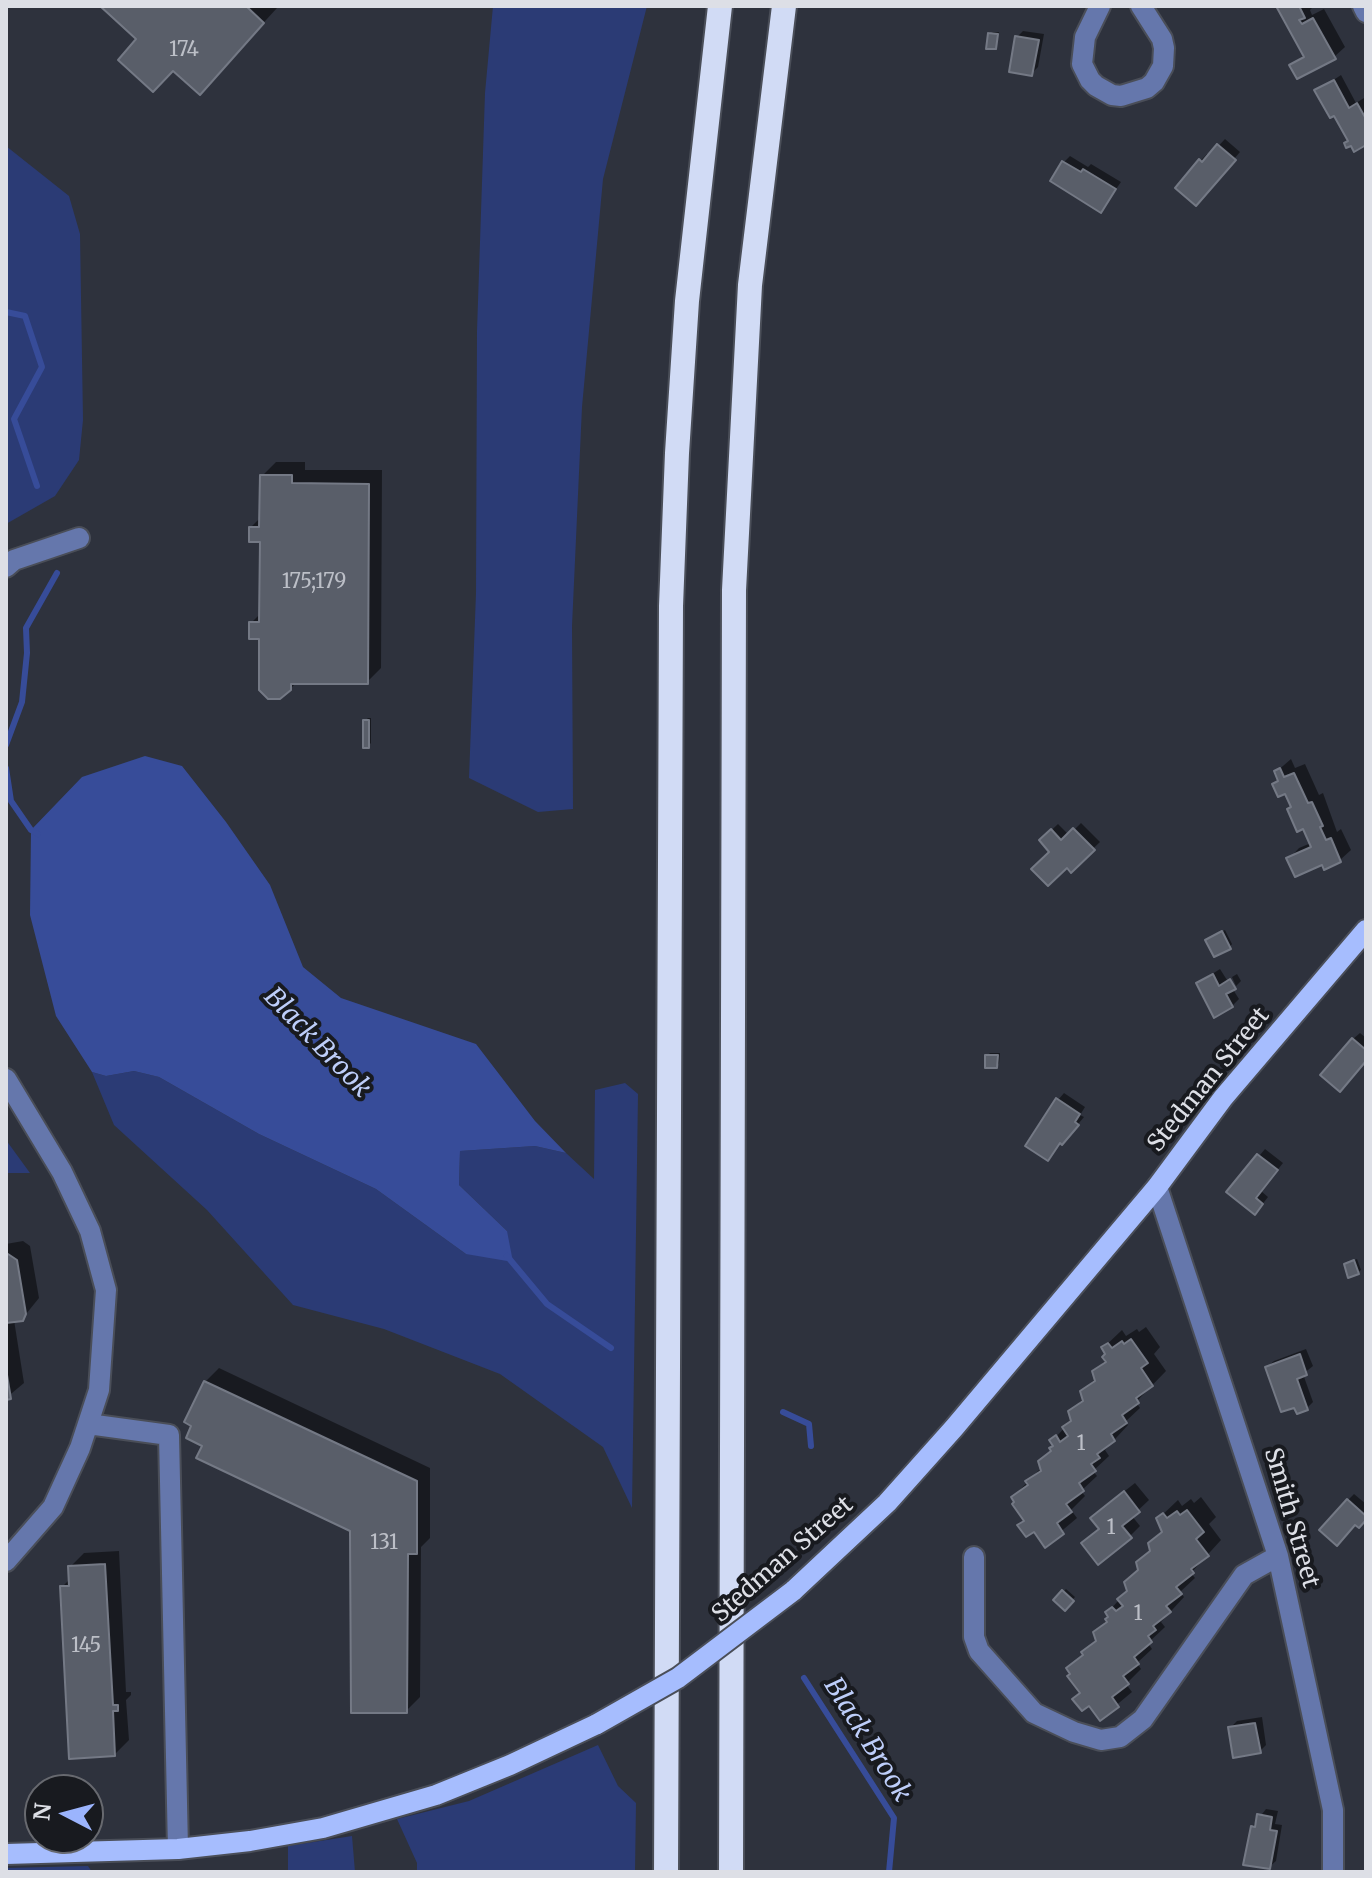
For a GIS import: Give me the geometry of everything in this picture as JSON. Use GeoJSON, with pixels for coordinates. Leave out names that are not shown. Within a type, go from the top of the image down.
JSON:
{"type":"FeatureCollection","features":[{"type":"Feature","properties":{"kind":"highway"},"geometry":{"type":"LineString","coordinates":[[666,1872],[671,590],[687,301],[720,6]]}},
{"type":"Feature","properties":{"kind":"highway"},"geometry":{"type":"LineString","coordinates":[[731,1872],[734,590],[750,285],[784,6]]}},
{"type":"Feature","properties":{"kind":"main road","name":"Stedman Street"},"geometry":{"type":"LineString","coordinates":[[6,1854],[178,1849],[299,1833],[398,1808],[510,1765],[597,1724],[678,1678],[793,1591],[857,1532],[920,1467],[1157,1187],[1223,1098],[1366,930]]}},
{"type":"Feature","properties":{"kind":"street"},"geometry":{"type":"LineString","coordinates":[[1100,6],[1085,37],[1082,64],[1096,86],[1112,95],[1121,96],[1147,88],[1163,66],[1162,39],[1141,6]]}},
{"type":"Feature","properties":{"kind":"street"},"geometry":{"type":"LineString","coordinates":[[1363,6],[1366,12]]}},
{"type":"Feature","properties":{"kind":"street"},"geometry":{"type":"LineString","coordinates":[[6,567],[14,560],[79,538]]}},
{"type":"Feature","properties":{"kind":"street"},"geometry":{"type":"LineString","coordinates":[[6,1079],[62,1172],[90,1231],[106,1290],[99,1390],[80,1448],[53,1507],[6,1561]]}},
{"type":"Feature","properties":{"kind":"street","name":"Smith Street"},"geometry":{"type":"LineString","coordinates":[[1157,1187],[1278,1556],[1333,1810],[1333,1872]]}},
{"type":"Feature","properties":{"kind":"street"},"geometry":{"type":"LineString","coordinates":[[88,1424],[169,1435],[178,1849]]}},
{"type":"Feature","properties":{"kind":"street"},"geometry":{"type":"LineString","coordinates":[[974,1557],[974,1637],[979,1651],[1034,1713],[1074,1732],[1101,1740],[1120,1737],[1143,1719],[1244,1575],[1278,1556]]}},
{"type":"Feature","properties":{"kind":"shaded area"},"geometry":{"type":"Polygon","coordinates":[[[493,6],[647,6],[603,179],[582,407],[572,626],[573,809],[538,812],[469,778],[476,593],[477,331],[485,93],[493,6]]]}},
{"type":"Feature","properties":{"kind":"shaded area"},"geometry":{"type":"Polygon","coordinates":[[[6,146],[69,196],[80,234],[83,420],[79,460],[55,496],[6,524],[6,146]]]}},
{"type":"Feature","properties":{"kind":"shaded area"},"geometry":{"type":"Polygon","coordinates":[[[134,1071],[159,1077],[259,1134],[376,1189],[466,1254],[507,1231],[459,1185],[460,1151],[535,1146],[566,1153],[594,1179],[595,1090],[625,1083],[638,1094],[632,1508],[603,1447],[500,1374],[384,1329],[293,1305],[207,1210],[114,1125],[92,1072],[106,1076],[134,1071]]]}},
{"type":"Feature","properties":{"kind":"shaded area"},"geometry":{"type":"Polygon","coordinates":[[[6,1140],[30,1173],[6,1173],[6,1140]]]}},
{"type":"Feature","properties":{"kind":"shaded area"},"geometry":{"type":"Polygon","coordinates":[[[598,1745],[618,1786],[636,1803],[635,1872],[417,1872],[417,1863],[397,1819],[469,1801],[598,1745]]]}},
{"type":"Feature","properties":{"kind":"shaded area"},"geometry":{"type":"Polygon","coordinates":[[[352,1836],[355,1872],[288,1872],[288,1846],[352,1836]]]}},
{"type":"Feature","properties":{"kind":"shaded area"},"geometry":{"type":"Polygon","coordinates":[[[88,1866],[92,1872],[6,1872],[6,1868],[88,1866]]]}},
{"type":"Feature","properties":{"kind":"water"},"geometry":{"type":"Polygon","coordinates":[[[145,756],[182,766],[226,822],[270,885],[303,967],[341,998],[476,1044],[535,1121],[566,1153],[535,1146],[460,1151],[459,1185],[507,1231],[513,1262],[466,1254],[376,1189],[259,1134],[159,1077],[134,1071],[106,1076],[92,1072],[56,1016],[30,915],[31,830],[82,777],[145,756]]]}},
{"type":"Feature","properties":{"kind":"building"},"geometry":{"type":"Polygon","coordinates":[[[100,6],[246,6],[264,23],[200,95],[173,71],[153,92],[118,60],[136,39],[100,6]]]}},
{"type":"Feature","properties":{"kind":"building"},"geometry":{"type":"Polygon","coordinates":[[[1276,6],[1299,6],[1305,18],[1299,20],[1302,24],[1313,18],[1336,59],[1297,79],[1289,65],[1304,57],[1276,6]]]}},
{"type":"Feature","properties":{"kind":"building"},"geometry":{"type":"Polygon","coordinates":[[[988,33],[998,34],[996,49],[986,49],[988,33]]]}},
{"type":"Feature","properties":{"kind":"building"},"geometry":{"type":"Polygon","coordinates":[[[1015,36],[1039,40],[1032,76],[1009,72],[1015,36]]]}},
{"type":"Feature","properties":{"kind":"building"},"geometry":{"type":"Polygon","coordinates":[[[1334,80],[1349,108],[1357,103],[1366,119],[1366,145],[1354,152],[1351,146],[1346,148],[1344,143],[1348,141],[1314,90],[1334,80]]]}},
{"type":"Feature","properties":{"kind":"building"},"geometry":{"type":"Polygon","coordinates":[[[1217,144],[1236,160],[1196,206],[1175,188],[1199,159],[1202,162],[1217,144]]]}},
{"type":"Feature","properties":{"kind":"building"},"geometry":{"type":"Polygon","coordinates":[[[1062,161],[1081,172],[1083,169],[1116,189],[1101,213],[1050,181],[1062,161]]]}},
{"type":"Feature","properties":{"kind":"building"},"geometry":{"type":"Polygon","coordinates":[[[260,475],[292,475],[292,483],[369,484],[368,684],[291,684],[291,690],[280,699],[268,699],[259,690],[259,639],[249,639],[249,622],[259,622],[260,542],[249,542],[249,527],[259,527],[260,475]]]}},
{"type":"Feature","properties":{"kind":"building"},"geometry":{"type":"Polygon","coordinates":[[[363,720],[369,720],[369,748],[363,748],[363,720]]]}},
{"type":"Feature","properties":{"kind":"building"},"geometry":{"type":"Polygon","coordinates":[[[1280,768],[1284,777],[1294,773],[1308,803],[1312,802],[1326,840],[1331,838],[1341,862],[1324,870],[1322,865],[1295,877],[1286,858],[1311,847],[1303,829],[1297,832],[1287,809],[1291,807],[1285,794],[1278,797],[1272,784],[1278,781],[1274,771],[1280,768]]]}},
{"type":"Feature","properties":{"kind":"building"},"geometry":{"type":"Polygon","coordinates":[[[1073,828],[1095,850],[1071,873],[1067,868],[1048,886],[1031,869],[1049,852],[1039,840],[1051,829],[1061,840],[1073,828]]]}},
{"type":"Feature","properties":{"kind":"building"},"geometry":{"type":"Polygon","coordinates":[[[1222,931],[1231,949],[1214,957],[1205,940],[1222,931]]]}},
{"type":"Feature","properties":{"kind":"building"},"geometry":{"type":"Polygon","coordinates":[[[1213,974],[1219,986],[1230,979],[1236,989],[1226,994],[1233,1007],[1214,1018],[1196,983],[1213,974]]]}},
{"type":"Feature","properties":{"kind":"building"},"geometry":{"type":"Polygon","coordinates":[[[1352,1038],[1366,1050],[1366,1061],[1340,1092],[1320,1075],[1352,1038]]]}},
{"type":"Feature","properties":{"kind":"building"},"geometry":{"type":"Polygon","coordinates":[[[985,1055],[998,1055],[997,1068],[985,1068],[985,1055]]]}},
{"type":"Feature","properties":{"kind":"building"},"geometry":{"type":"Polygon","coordinates":[[[1056,1098],[1080,1114],[1075,1122],[1079,1125],[1062,1145],[1060,1143],[1048,1161],[1025,1146],[1056,1098]]]}},
{"type":"Feature","properties":{"kind":"building"},"geometry":{"type":"Polygon","coordinates":[[[1257,1154],[1278,1170],[1256,1198],[1263,1204],[1255,1215],[1226,1192],[1257,1154]]]}},
{"type":"Feature","properties":{"kind":"building"},"geometry":{"type":"Polygon","coordinates":[[[6,1255],[17,1260],[26,1314],[23,1321],[6,1323],[6,1255]]]}},
{"type":"Feature","properties":{"kind":"building"},"geometry":{"type":"Polygon","coordinates":[[[1354,1260],[1359,1274],[1348,1278],[1344,1264],[1354,1260]]]}},
{"type":"Feature","properties":{"kind":"building"},"geometry":{"type":"Polygon","coordinates":[[[1131,1339],[1148,1363],[1141,1368],[1153,1386],[1136,1398],[1139,1403],[1122,1415],[1127,1423],[1111,1434],[1115,1441],[1097,1454],[1100,1458],[1091,1464],[1096,1471],[1079,1483],[1084,1491],[1066,1504],[1072,1512],[1057,1523],[1064,1534],[1045,1548],[1034,1532],[1026,1537],[1017,1525],[1024,1521],[1012,1504],[1011,1497],[1028,1485],[1025,1481],[1041,1471],[1038,1461],[1051,1451],[1049,1448],[1053,1446],[1049,1440],[1056,1435],[1060,1442],[1068,1436],[1062,1427],[1071,1421],[1068,1411],[1083,1401],[1080,1391],[1095,1381],[1092,1371],[1106,1362],[1101,1347],[1108,1343],[1112,1348],[1131,1339]]]}},
{"type":"Feature","properties":{"kind":"building"},"geometry":{"type":"Polygon","coordinates":[[[1300,1354],[1307,1375],[1297,1379],[1308,1410],[1297,1414],[1294,1408],[1281,1412],[1265,1367],[1300,1354]]]}},
{"type":"Feature","properties":{"kind":"building"},"geometry":{"type":"Polygon","coordinates":[[[6,1369],[11,1399],[6,1400],[6,1369]]]}},
{"type":"Feature","properties":{"kind":"building"},"geometry":{"type":"Polygon","coordinates":[[[204,1381],[417,1481],[417,1554],[408,1554],[407,1713],[351,1713],[350,1531],[196,1458],[202,1446],[186,1438],[191,1426],[184,1422],[204,1381]]]}},
{"type":"Feature","properties":{"kind":"building"},"geometry":{"type":"Polygon","coordinates":[[[1124,1491],[1140,1512],[1122,1526],[1132,1538],[1098,1565],[1081,1543],[1099,1529],[1090,1518],[1124,1491]]]}},
{"type":"Feature","properties":{"kind":"building"},"geometry":{"type":"Polygon","coordinates":[[[1347,1499],[1366,1516],[1366,1520],[1359,1528],[1355,1525],[1337,1546],[1319,1530],[1347,1499]]]}},
{"type":"Feature","properties":{"kind":"building"},"geometry":{"type":"Polygon","coordinates":[[[1187,1510],[1204,1532],[1196,1539],[1209,1556],[1191,1569],[1194,1573],[1176,1587],[1182,1594],[1166,1606],[1171,1612],[1153,1626],[1156,1630],[1148,1636],[1152,1642],[1134,1657],[1139,1664],[1123,1676],[1129,1684],[1112,1697],[1119,1707],[1100,1721],[1089,1706],[1082,1711],[1072,1699],[1080,1693],[1067,1676],[1070,1674],[1066,1668],[1096,1641],[1093,1632],[1107,1622],[1105,1612],[1112,1607],[1116,1611],[1123,1606],[1117,1599],[1127,1591],[1124,1582],[1138,1570],[1136,1562],[1150,1551],[1148,1543],[1162,1532],[1156,1518],[1163,1513],[1167,1518],[1177,1511],[1180,1515],[1187,1510]]]}},
{"type":"Feature","properties":{"kind":"building"},"geometry":{"type":"Polygon","coordinates":[[[105,1564],[113,1705],[118,1705],[118,1711],[113,1711],[115,1756],[69,1759],[60,1586],[69,1586],[68,1566],[105,1564]]]}},
{"type":"Feature","properties":{"kind":"building"},"geometry":{"type":"Polygon","coordinates":[[[1062,1590],[1074,1601],[1065,1611],[1053,1600],[1062,1590]]]}},
{"type":"Feature","properties":{"kind":"building"},"geometry":{"type":"Polygon","coordinates":[[[1255,1723],[1261,1753],[1233,1758],[1228,1727],[1255,1723]]]}},
{"type":"Feature","properties":{"kind":"building"},"geometry":{"type":"Polygon","coordinates":[[[1257,1814],[1272,1817],[1270,1830],[1277,1831],[1270,1869],[1243,1865],[1251,1826],[1255,1827],[1257,1814]]]}},
{"type":"Feature","properties":{"kind":"waterway","name":"Black Brook"},"geometry":{"type":"LineString","coordinates":[[6,312],[25,316],[42,367],[14,419],[37,486]]}},
{"type":"Feature","properties":{"kind":"waterway","name":"Black Brook"},"geometry":{"type":"LineString","coordinates":[[6,745],[22,702],[26,628],[57,573]]}},
{"type":"Feature","properties":{"kind":"waterway","name":"Black Brook"},"geometry":{"type":"LineString","coordinates":[[6,768],[11,801],[31,830],[38,834]]}},
{"type":"Feature","properties":{"kind":"waterway","name":"Black Brook"},"geometry":{"type":"LineString","coordinates":[[507,1256],[547,1304],[611,1348]]}},
{"type":"Feature","properties":{"kind":"waterway","name":"Black Brook"},"geometry":{"type":"LineString","coordinates":[[783,1412],[809,1424],[811,1446]]}},
{"type":"Feature","properties":{"kind":"waterway","name":"Black Brook"},"geometry":{"type":"LineString","coordinates":[[804,1678],[894,1818],[889,1872]]}}]}
